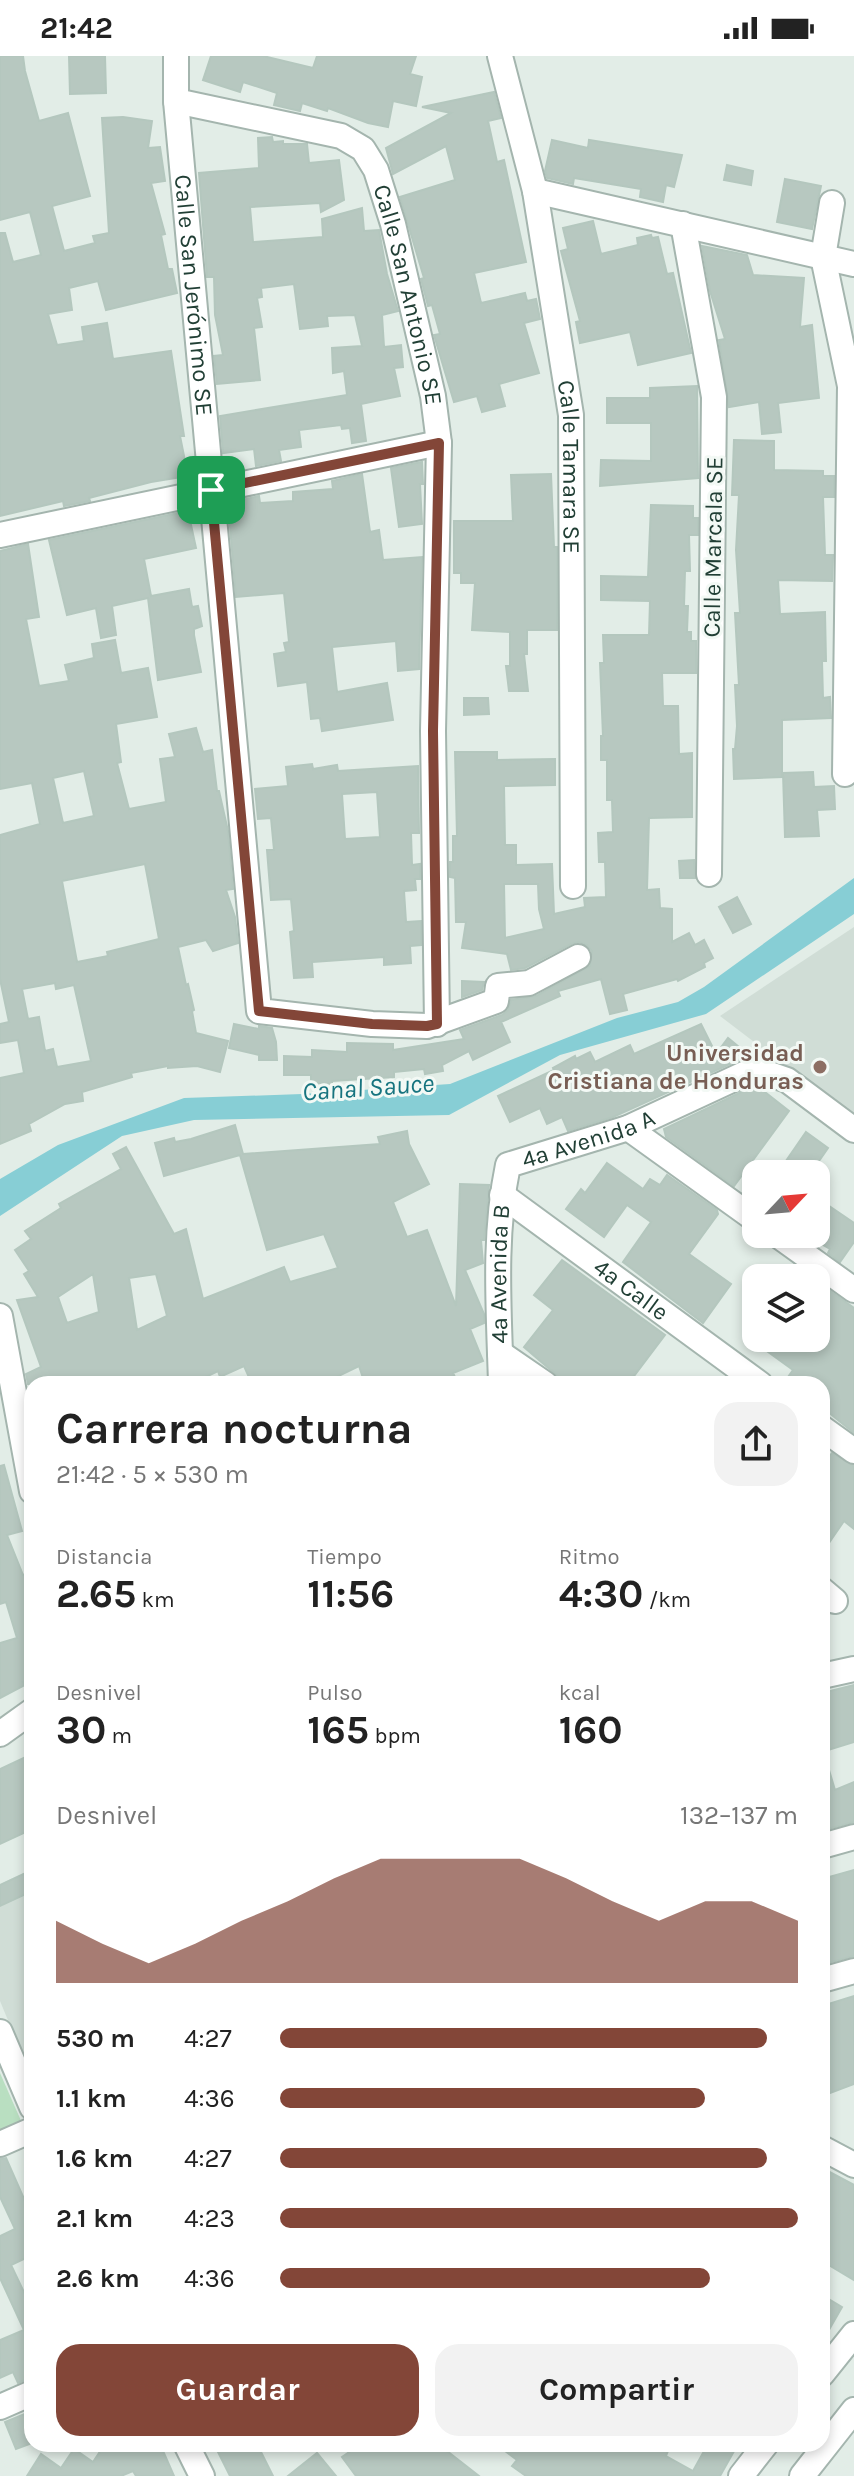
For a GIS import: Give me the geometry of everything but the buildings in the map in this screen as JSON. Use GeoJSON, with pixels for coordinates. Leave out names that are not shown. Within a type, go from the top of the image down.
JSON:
{"type":"FeatureCollection","features":[{"type":"Feature","properties":{"kind":"street","name":"Calle San Jerónimo SE"},"geometry":{"type":"LineString","coordinates":[[176,56],[176,101],[259,1011],[372,1024],[437,1024]]}},
{"type":"Feature","properties":{"kind":"street","name":"Calle Tamara SE"},"geometry":{"type":"LineString","coordinates":[[500,56],[535,191],[571,415],[573,886]]}},
{"type":"Feature","properties":{"kind":"street","name":"Calle San Antonio SE"},"geometry":{"type":"LineString","coordinates":[[176,101],[341,136],[363,149],[376,170],[393,224],[433,396],[439,443],[433,731],[437,1024]]}},
{"type":"Feature","properties":{"kind":"street"},"geometry":{"type":"LineString","coordinates":[[535,191],[854,264]]}},
{"type":"Feature","properties":{"kind":"street"},"geometry":{"type":"LineString","coordinates":[[832,203],[823,257],[850,386],[845,774]]}},
{"type":"Feature","properties":{"kind":"street","name":"Calle Marcala SE"},"geometry":{"type":"LineString","coordinates":[[683,224],[714,397],[709,874]]}},
{"type":"Feature","properties":{"kind":"street"},"geometry":{"type":"LineString","coordinates":[[0,535],[439,443]]}},
{"type":"Feature","properties":{"kind":"street"},"geometry":{"type":"LineString","coordinates":[[437,1024],[496,1001],[498,986],[529,983],[578,957]]}},
{"type":"Feature","properties":{"kind":"street","name":"4a Avenida A"},"geometry":{"type":"LineString","coordinates":[[508,1165],[628,1128],[755,1069],[787,1080],[854,1130]]}},
{"type":"Feature","properties":{"kind":"street"},"geometry":{"type":"LineString","coordinates":[[628,1128],[742,1210]]}},
{"type":"Feature","properties":{"kind":"street","name":"4a Avenida B"},"geometry":{"type":"LineString","coordinates":[[501,1376],[498,1260],[502,1195],[508,1165]]}},
{"type":"Feature","properties":{"kind":"street","name":"4a Calle"},"geometry":{"type":"LineString","coordinates":[[502,1195],[749,1376]]}},
{"type":"Feature","properties":{"kind":"street"},"geometry":{"type":"LineString","coordinates":[[796,1248],[854,1290]]}},
{"type":"Feature","properties":{"kind":"street"},"geometry":{"type":"LineString","coordinates":[[0,1316],[24,1447]]}},
{"type":"Feature","properties":{"kind":"street"},"geometry":{"type":"LineString","coordinates":[[500,1353],[533,1376]]}},
{"type":"Feature","properties":{"kind":"street"},"geometry":{"type":"LineString","coordinates":[[830,1434],[854,1451]]}},
{"type":"Feature","properties":{"kind":"street"},"geometry":{"type":"LineString","coordinates":[[830,1674],[854,1669]]}},
{"type":"Feature","properties":{"kind":"street"},"geometry":{"type":"LineString","coordinates":[[0,1734],[24,1717]]}},
{"type":"Feature","properties":{"kind":"street"},"geometry":{"type":"LineString","coordinates":[[830,1844],[854,1837]]}},
{"type":"Feature","properties":{"kind":"street"},"geometry":{"type":"LineString","coordinates":[[830,1978],[854,1971]]}},
{"type":"Feature","properties":{"kind":"street"},"geometry":{"type":"LineString","coordinates":[[0,2032],[24,2088]]}},
{"type":"Feature","properties":{"kind":"street"},"geometry":{"type":"LineString","coordinates":[[0,2144],[24,2134]]}},
{"type":"Feature","properties":{"kind":"street"},"geometry":{"type":"LineString","coordinates":[[830,2152],[854,2165]]}},
{"type":"Feature","properties":{"kind":"street"},"geometry":{"type":"LineString","coordinates":[[830,2364],[854,2334]]}},
{"type":"Feature","properties":{"kind":"street"},"geometry":{"type":"LineString","coordinates":[[0,2407],[24,2396]]}},
{"type":"Feature","properties":{"kind":"street"},"geometry":{"type":"LineString","coordinates":[[830,2440],[854,2410]]}},
{"type":"Feature","properties":{"kind":"street"},"geometry":{"type":"LineString","coordinates":[[190,2452],[202,2476]]}},
{"type":"Feature","properties":{"kind":"street"},"geometry":{"type":"LineString","coordinates":[[741,2476],[760,2452]]}},
{"type":"Feature","properties":{"kind":"street"},"geometry":{"type":"LineString","coordinates":[[802,2476],[821,2452]]}},
{"type":"Feature","properties":{"kind":"shaded area","name":"Universidad Cristiana de Honduras"},"geometry":{"type":"Polygon","coordinates":[[[854,927],[854,1118],[720,1016],[854,927]]]}},
{"type":"Feature","properties":{"kind":"shaded area"},"geometry":{"type":"Polygon","coordinates":[[[24,1873],[24,2059],[0,2001],[0,1884],[24,1873]]]}},
{"type":"Feature","properties":{"kind":"green space"},"geometry":{"type":"Polygon","coordinates":[[[0,2073],[22,2123],[0,2133],[0,2073]]]}},
{"type":"Feature","properties":{"kind":"water"},"geometry":{"type":"Polygon","coordinates":[[[854,878],[854,914],[706,1014],[560,1055],[449,1115],[194,1120],[122,1136],[0,1216],[0,1179],[58,1145],[184,1098],[450,1084],[617,1018],[678,1002],[704,987],[854,878]]]}},
{"type":"Feature","properties":{"kind":"place","name":"Universidad Cristiana de Honduras"},"geometry":{"type":"Point","coordinates":[820,1067]}},
{"type":"Feature","properties":{"kind":"route"},"geometry":{"type":"LineString","coordinates":[[439,443],[433,731],[437,1024],[372,1024],[259,1011],[211,490],[439,443]]}},
{"type":"Feature","properties":{"kind":"water label","name":"Canal Sauce"},"geometry":{"type":"Point","coordinates":[368,1087]}}]}
